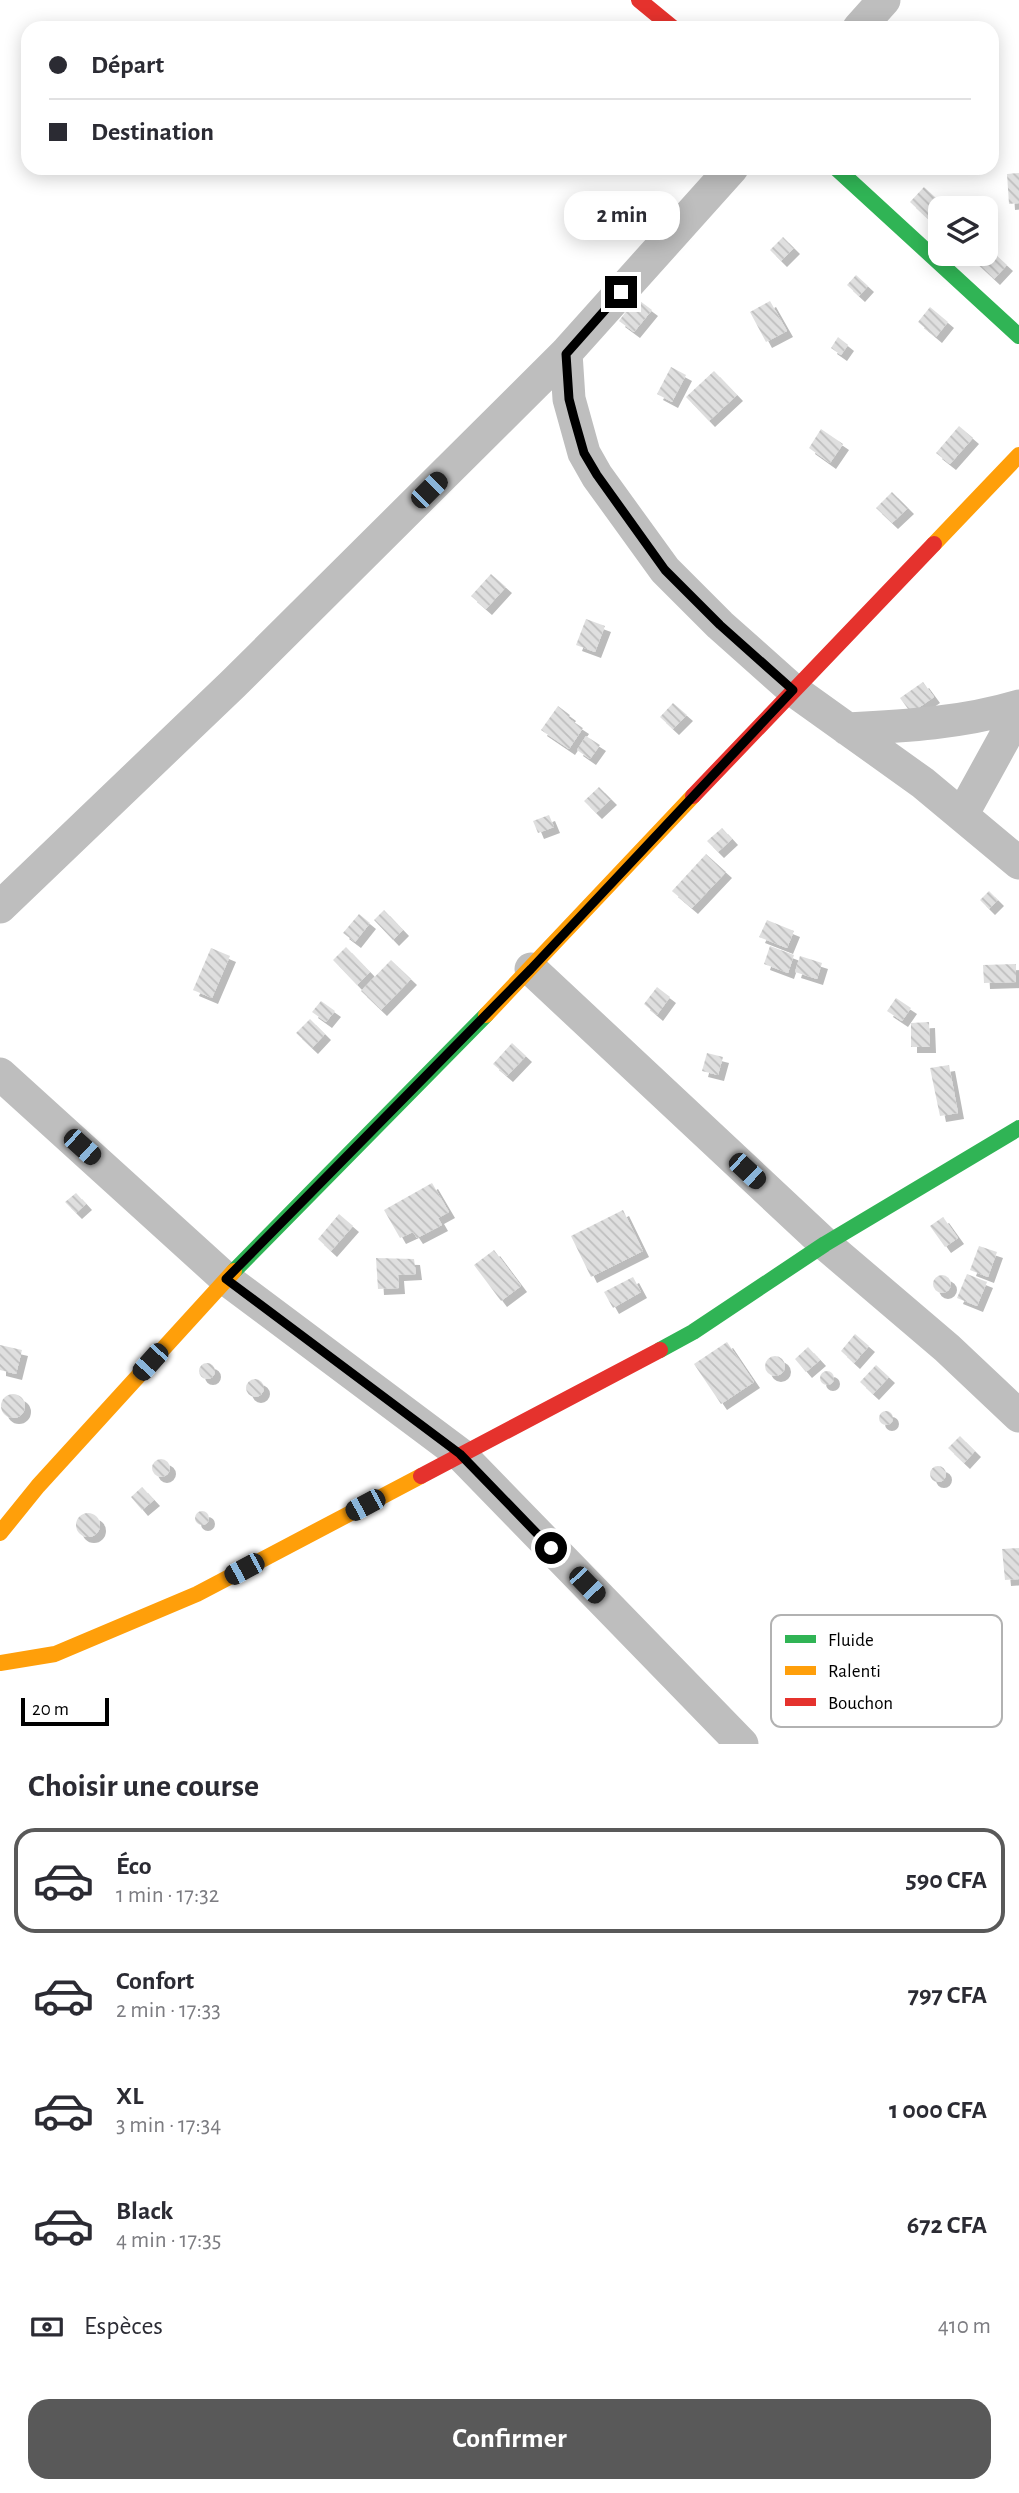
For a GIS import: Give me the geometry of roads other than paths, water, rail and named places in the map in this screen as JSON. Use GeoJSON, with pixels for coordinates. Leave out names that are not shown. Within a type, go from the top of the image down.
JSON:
{"type":"FeatureCollection","features":[{"type":"Feature","properties":{"kind":"street"},"geometry":{"type":"LineString","coordinates":[[639,0],[664,21]]}},
{"type":"Feature","properties":{"kind":"street"},"geometry":{"type":"LineString","coordinates":[[865,21],[884,0]]}},
{"type":"Feature","properties":{"kind":"street"},"geometry":{"type":"LineString","coordinates":[[0,907],[233,684],[566,354],[726,175]]}},
{"type":"Feature","properties":{"kind":"street"},"geometry":{"type":"LineString","coordinates":[[844,175],[1019,336]]}},
{"type":"Feature","properties":{"kind":"street"},"geometry":{"type":"LineString","coordinates":[[566,354],[569,399],[584,453],[665,570],[720,625],[793,690],[923,783],[1019,863]]}},
{"type":"Feature","properties":{"kind":"street"},"geometry":{"type":"LineString","coordinates":[[0,1533],[38,1486],[226,1279],[531,969],[1019,455]]}},
{"type":"Feature","properties":{"kind":"street"},"geometry":{"type":"LineString","coordinates":[[847,729],[943,723],[993,714],[1019,706]]}},
{"type":"Feature","properties":{"kind":"street"},"geometry":{"type":"LineString","coordinates":[[962,815],[1005,737],[1019,719]]}},
{"type":"Feature","properties":{"kind":"street"},"geometry":{"type":"LineString","coordinates":[[531,969],[825,1244],[947,1348],[1019,1416]]}},
{"type":"Feature","properties":{"kind":"street"},"geometry":{"type":"LineString","coordinates":[[0,1074],[226,1279],[460,1454],[742,1744]]}},
{"type":"Feature","properties":{"kind":"street"},"geometry":{"type":"LineString","coordinates":[[0,1664],[55,1654],[197,1594],[693,1332],[825,1244],[1019,1128]]}}]}
